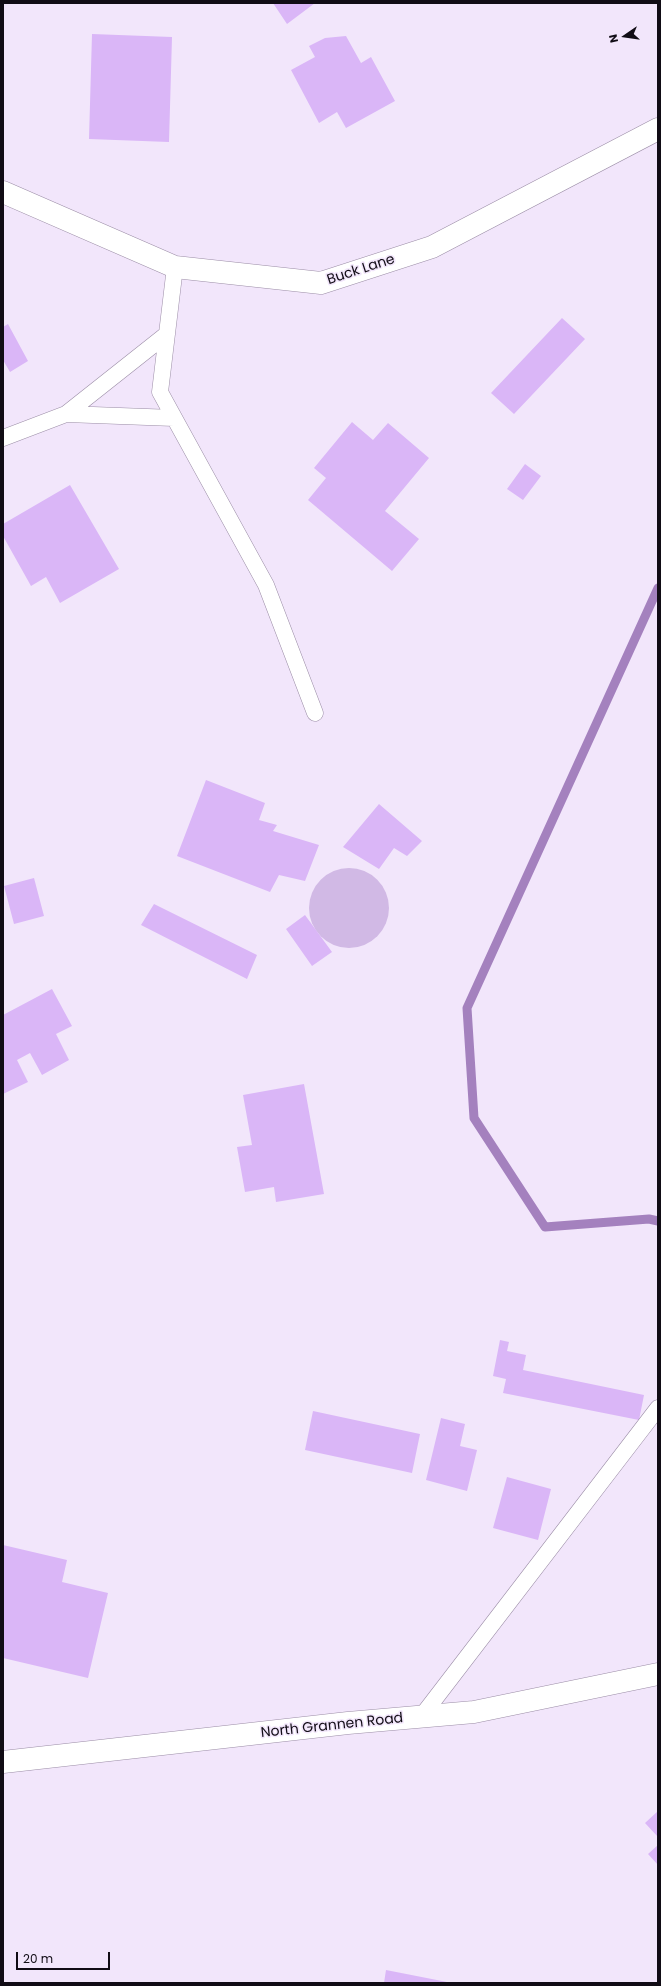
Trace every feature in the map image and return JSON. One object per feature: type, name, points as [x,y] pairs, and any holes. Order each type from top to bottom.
[{"type":"street","name":"Buck Lane","points":[[3,192],[175,267],[321,283],[432,247],[658,129]]},
{"type":"street","name":"North Grannen Road","points":[[3,1762],[474,1712],[658,1674]]},
{"type":"lane","points":[[175,267],[160,392],[266,585],[315,713]]},
{"type":"lane","points":[[3,438],[66,414],[167,334]]},
{"type":"lane","points":[[66,414],[174,418]]},
{"type":"lane","points":[[421,1717],[658,1408]]},
{"type":"shaded area","points":[[349,868],[364,871],[377,880],[386,893],[389,908],[386,923],[377,936],[364,945],[349,948],[334,945],[321,936],[312,923],[309,908],[312,893],[321,880],[334,871]]},
{"type":"building","points":[[273,3],[315,3],[287,24]]},
{"type":"building","points":[[92,34],[172,37],[169,142],[89,139]]},
{"type":"building","points":[[346,36],[361,63],[371,57],[395,101],[346,128],[337,112],[319,123],[291,70],[315,57],[309,46],[325,38]]},
{"type":"building","points":[[562,318],[585,339],[514,414],[491,393]]},
{"type":"building","points":[[8,324],[28,361],[10,372],[3,360],[3,327]]},
{"type":"building","points":[[352,422],[373,440],[388,423],[429,458],[385,511],[419,539],[392,571],[308,500],[326,478],[314,468]]},
{"type":"building","points":[[525,464],[541,476],[523,500],[507,489]]},
{"type":"building","points":[[70,485],[119,569],[60,603],[46,577],[31,586],[3,536],[3,524]]},
{"type":"building","points":[[206,780],[265,803],[259,820],[277,825],[273,831],[319,845],[305,881],[279,875],[270,892],[177,856]]},
{"type":"building","points":[[379,804],[422,841],[407,856],[394,848],[379,869],[343,847]]},
{"type":"building","points":[[34,878],[44,916],[14,924],[4,886]]},
{"type":"building","points":[[154,904],[257,955],[247,979],[141,925]]},
{"type":"building","points":[[305,915],[332,952],[312,966],[286,929]]},
{"type":"building","points":[[52,989],[72,1026],[56,1034],[69,1060],[42,1075],[30,1053],[17,1060],[28,1082],[3,1094],[3,1015]]},
{"type":"building","points":[[304,1084],[324,1194],[276,1202],[274,1187],[245,1192],[237,1147],[252,1145],[243,1095]]},
{"type":"building","points":[[500,1340],[509,1342],[507,1351],[526,1355],[523,1370],[644,1395],[639,1420],[503,1393],[506,1379],[493,1376]]},
{"type":"building","points":[[313,1411],[420,1434],[412,1473],[305,1450]]},
{"type":"building","points":[[441,1418],[465,1424],[460,1446],[477,1450],[467,1491],[426,1480]]},
{"type":"building","points":[[507,1477],[551,1489],[538,1540],[493,1528]]},
{"type":"building","points":[[3,1545],[67,1560],[62,1582],[108,1593],[88,1678],[3,1658]]},
{"type":"building","points":[[658,1811],[658,1837],[645,1823]]},
{"type":"building","points":[[658,1845],[658,1865],[648,1854]]},
{"type":"building","points":[[386,1970],[447,1982],[447,1983],[384,1983]]},
{"type":"waterway","points":[[658,588],[467,1008],[474,1118],[545,1227],[649,1219],[658,1221]]}]
